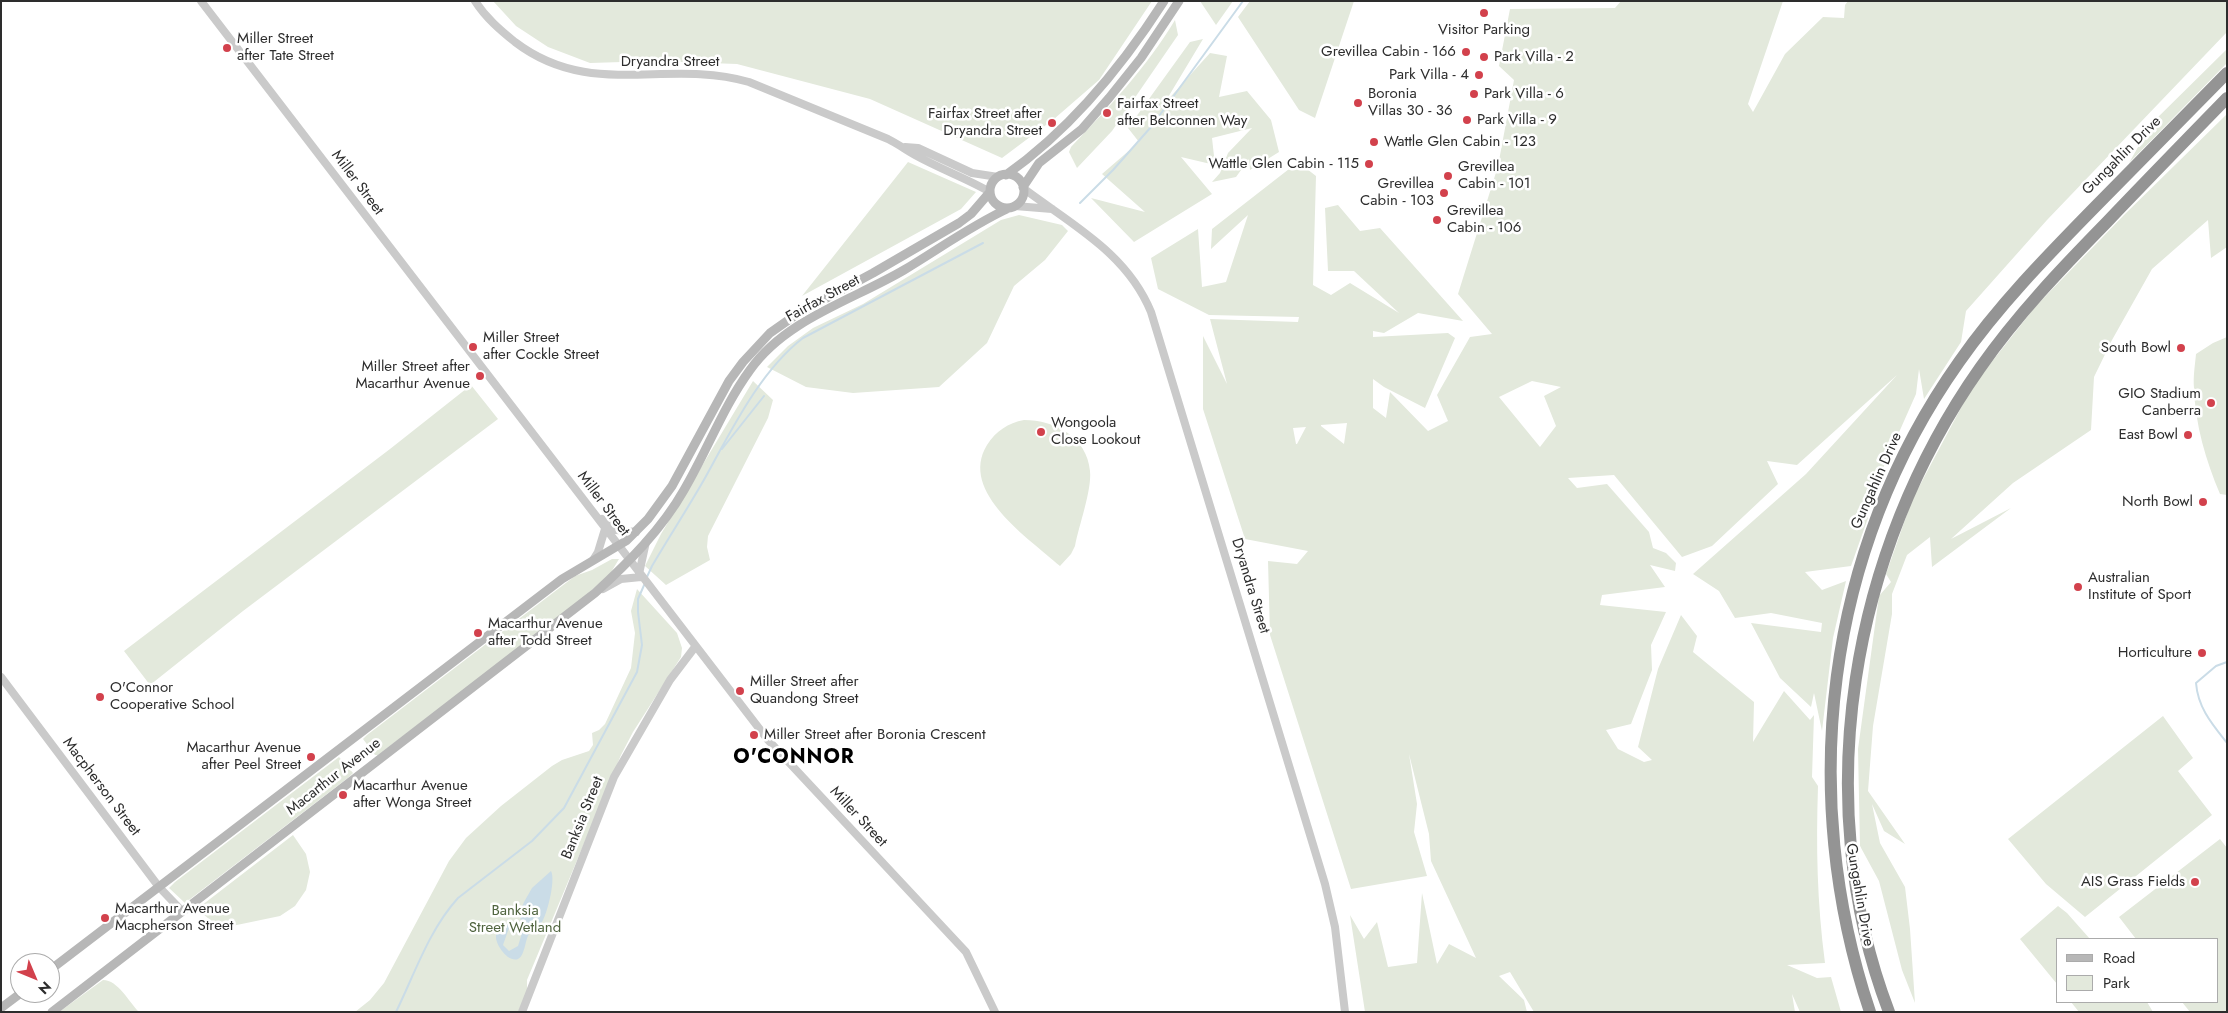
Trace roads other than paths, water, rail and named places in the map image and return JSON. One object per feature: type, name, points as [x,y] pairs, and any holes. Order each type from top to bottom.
[{"type":"highway","name":"Gungahlin Drive","points":[[1870,1012],[1854,958],[1839,890],[1831,820],[1830,751],[1841,648],[1856,579],[1876,518],[1906,451],[1936,397],[1959,361],[2002,304],[2227,73]]},
{"type":"highway","name":"Gungahlin Drive","points":[[1889,1012],[1875,969],[1859,902],[1850,832],[1848,763],[1859,655],[1874,588],[1896,523],[1910,490],[1942,428],[1980,368],[2000,341],[2070,260],[2227,98]]},
{"type":"main road","points":[[1164,1],[1125,59],[1106,83],[1060,130],[1023,162],[992,184],[990,192],[996,204],[1012,207],[1023,197],[1023,187],[1039,163],[1082,129],[1109,98],[1141,58],[1179,1]]},
{"type":"main road","points":[[1002,176],[1015,176],[1023,187]]},
{"type":"main road","name":"Fairfax Street","points":[[618,546],[636,532],[672,486],[729,381],[743,362],[770,333],[797,314],[960,223],[971,214],[990,192]]},
{"type":"main road","name":"Fairfax Street","points":[[628,560],[647,540],[684,492],[747,374],[776,342],[804,321],[877,286],[987,218],[1012,207]]},
{"type":"main road","name":"Macarthur Avenue","points":[[60,962],[562,579],[618,546]]},
{"type":"main road","name":"Macarthur Avenue","points":[[52,1012],[595,593],[628,560]]},
{"type":"street","name":"Miller Street","points":[[201,1],[628,560],[768,740],[966,952],[995,1012]]},
{"type":"street","name":"Dryandra Street","points":[[476,1],[494,26],[529,52],[574,71],[602,75],[691,73],[729,76],[749,82],[906,147],[918,148],[972,174],[1002,176]]},
{"type":"street","name":"Dryandra Street","points":[[906,147],[914,155],[972,181],[990,192]]},
{"type":"street","name":"Dryandra Street","points":[[1023,187],[1099,242],[1123,265],[1146,299],[1325,884],[1336,927],[1345,1012]]},
{"type":"street","points":[[1012,207],[1052,209]]},
{"type":"street","points":[[584,502],[612,528],[636,532]]},
{"type":"street","points":[[591,561],[598,552],[605,529]]},
{"type":"street","points":[[595,593],[621,580],[640,575],[647,540]]},
{"type":"street","name":"Banksia Street","points":[[522,1012],[614,777],[627,751],[670,680],[695,647]]},
{"type":"street","name":"Macpherson Street","points":[[1,677],[159,887],[182,911]]},
{"type":"water","points":[[551,871],[552,889],[543,920],[529,934],[524,951],[518,959],[506,956],[496,939],[497,930],[504,923],[508,924],[509,928],[503,945],[509,951],[518,946],[522,933],[520,912],[524,902],[532,888]]},
{"type":"waterway","points":[[1080,203],[1113,170],[1151,127],[1243,1]]},
{"type":"waterway","points":[[646,579],[736,422],[760,384],[788,352],[803,338],[983,243]]},
{"type":"waterway","points":[[722,449],[764,396]]},
{"type":"waterway","points":[[396,1012],[423,952],[448,910],[458,898],[532,841],[564,808],[637,672],[642,645],[638,599],[645,583]]},
{"type":"waterway","points":[[2227,662],[2216,666],[2196,683],[2203,708],[2227,743]]},
{"type":"place","name":"Visitor Parking","points":[[1484,13]]},
{"type":"place","name":"Miller Street after Tate Street","points":[[227,48]]},
{"type":"place","name":"Grevillea Cabin - 166","points":[[1466,52]]},
{"type":"place","name":"Park Villa - 2","points":[[1484,57]]},
{"type":"place","name":"Park Villa - 4","points":[[1479,75]]},
{"type":"place","name":"Park Villa - 6","points":[[1474,94]]},
{"type":"place","name":"Boronia Villas 30 - 36","points":[[1358,103]]},
{"type":"place","name":"Fairfax Street after Belconnen Way","points":[[1107,113]]},
{"type":"place","name":"Park Villa - 9","points":[[1467,120]]},
{"type":"place","name":"Fairfax Street after Dryandra Street","points":[[1052,123]]},
{"type":"place","name":"Wattle Glen Cabin - 123","points":[[1374,142]]},
{"type":"place","name":"Wattle Glen Cabin - 115","points":[[1369,164]]},
{"type":"place","name":"Grevillea Cabin - 101","points":[[1448,176]]},
{"type":"place","name":"Grevillea Cabin - 103","points":[[1444,193]]},
{"type":"place","name":"Grevillea Cabin - 106","points":[[1437,220]]},
{"type":"place","name":"Miller Street after Cockle Street","points":[[473,347]]},
{"type":"place","name":"South Bowl","points":[[2181,348]]},
{"type":"place","name":"Miller Street after Macarthur Avenue","points":[[480,376]]},
{"type":"place","name":"GIO Stadium Canberra","points":[[2211,403]]},
{"type":"place","name":"Wongoola Close Lookout","points":[[1041,432]]},
{"type":"place","name":"East Bowl","points":[[2188,435]]},
{"type":"place","name":"North Bowl","points":[[2203,502]]},
{"type":"place","name":"Australian Institute of Sport","points":[[2078,587]]},
{"type":"place","name":"Macarthur Avenue after Todd Street","points":[[478,633]]},
{"type":"place","name":"Horticulture","points":[[2202,653]]},
{"type":"place","name":"Miller Street after Quandong Street","points":[[740,691]]},
{"type":"place","name":"O'Connor Cooperative School","points":[[100,697]]},
{"type":"place","name":"Miller Street after Boronia Crescent","points":[[754,735]]},
{"type":"place","name":"Macarthur Avenue after Peel Street","points":[[311,757]]},
{"type":"place","name":"Macarthur Avenue after Wonga Street","points":[[343,795]]},
{"type":"place","name":"AIS Grass Fields","points":[[2195,882]]},
{"type":"place","name":"Macarthur Avenue Macpherson Street","points":[[105,918]]},
{"type":"district","name":"O'CONNOR","points":[[794,758]]},
{"type":"park label","name":"Banksia Street Wetland","points":[[515,920]]}]
